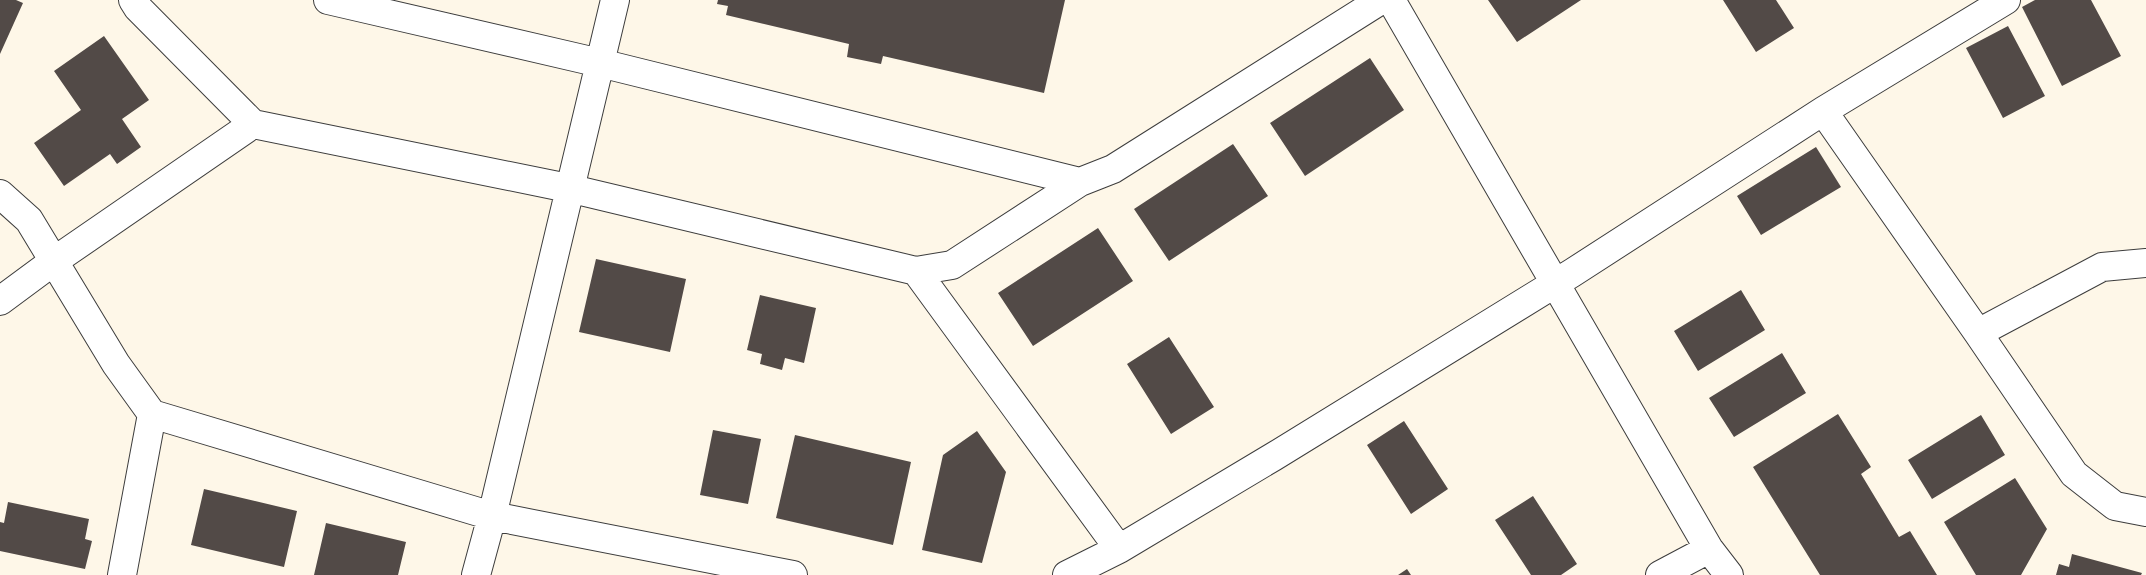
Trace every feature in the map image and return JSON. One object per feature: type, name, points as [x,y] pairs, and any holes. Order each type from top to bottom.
[{"type":"street","points":[[134,0],[138,8],[253,124],[568,188],[916,271],[952,265],[1080,182],[1113,169],[1381,0]]},
{"type":"street","points":[[328,0],[600,63],[1080,182]]},
{"type":"street","points":[[476,575],[492,516],[568,188],[615,0]]},
{"type":"street","points":[[1391,0],[1709,549],[1729,575]]},
{"type":"street","points":[[1067,575],[1119,549],[1555,283],[1823,111],[2006,0]]},
{"type":"street","points":[[1823,111],[2074,474],[2115,506],[2146,512]]},
{"type":"street","points":[[0,301],[54,261],[253,124]]},
{"type":"street","points":[[0,194],[29,220],[116,364],[152,414],[492,516],[793,575]]},
{"type":"street","points":[[1978,333],[2102,267],[2146,263]]},
{"type":"street","points":[[916,271],[1119,549]]},
{"type":"street","points":[[122,575],[152,414]]},
{"type":"street","points":[[1660,575],[1709,549]]},
{"type":"building","points":[[0,0],[16,0],[23,3],[0,54]]},
{"type":"building","points":[[718,0],[1065,0],[1044,93],[883,56],[881,64],[847,57],[849,44],[726,15],[728,6],[717,4]]},
{"type":"building","points":[[1488,0],[1581,0],[1517,42]]},
{"type":"building","points":[[1723,0],[1776,0],[1794,28],[1756,52]]},
{"type":"building","points":[[2035,0],[2091,0],[2121,56],[2062,86],[2022,7]]},
{"type":"building","points":[[2008,26],[2045,96],[2003,118],[1966,48]]},
{"type":"building","points":[[104,36],[149,100],[122,119],[141,147],[117,164],[110,154],[64,186],[34,143],[81,110],[54,71]]},
{"type":"building","points":[[1370,58],[1404,110],[1305,176],[1270,123]]},
{"type":"building","points":[[1233,144],[1268,196],[1169,261],[1134,209]]},
{"type":"building","points":[[1816,147],[1841,187],[1761,235],[1737,196]]},
{"type":"building","points":[[1098,228],[1133,281],[1033,346],[998,293]]},
{"type":"building","points":[[596,259],[686,279],[670,352],[579,332]]},
{"type":"building","points":[[1741,290],[1765,330],[1698,371],[1674,331]]},
{"type":"building","points":[[760,295],[816,308],[804,363],[785,358],[782,370],[760,364],[762,354],[747,350]]},
{"type":"building","points":[[1169,337],[1214,407],[1171,434],[1127,364]]},
{"type":"building","points":[[1782,353],[1806,393],[1734,437],[1709,398]]},
{"type":"building","points":[[1838,414],[1871,467],[1861,474],[1899,537],[1910,531],[1937,575],[1820,575],[1753,467]]},
{"type":"building","points":[[1981,415],[2005,455],[1932,499],[1908,460]]},
{"type":"building","points":[[1404,421],[1448,489],[1411,514],[1367,445]]},
{"type":"building","points":[[713,430],[761,439],[748,504],[700,495]]},
{"type":"building","points":[[977,431],[1006,472],[982,563],[922,550],[943,455]]},
{"type":"building","points":[[795,435],[911,462],[893,545],[776,518]]},
{"type":"building","points":[[2015,478],[2047,529],[2021,575],[1976,575],[1944,522]]},
{"type":"building","points":[[204,489],[297,511],[284,567],[191,545]]},
{"type":"building","points":[[1533,496],[1577,564],[1561,575],[1531,575],[1495,520]]},
{"type":"building","points":[[8,502],[89,519],[85,539],[92,541],[85,569],[0,551],[0,522],[4,523]]},
{"type":"building","points":[[326,523],[406,542],[398,575],[314,575]]},
{"type":"building","points":[[2072,554],[2142,573],[2141,575],[2056,575],[2059,564],[2069,567]]},
{"type":"building","points":[[1407,569],[1411,575],[1398,575]]}]
